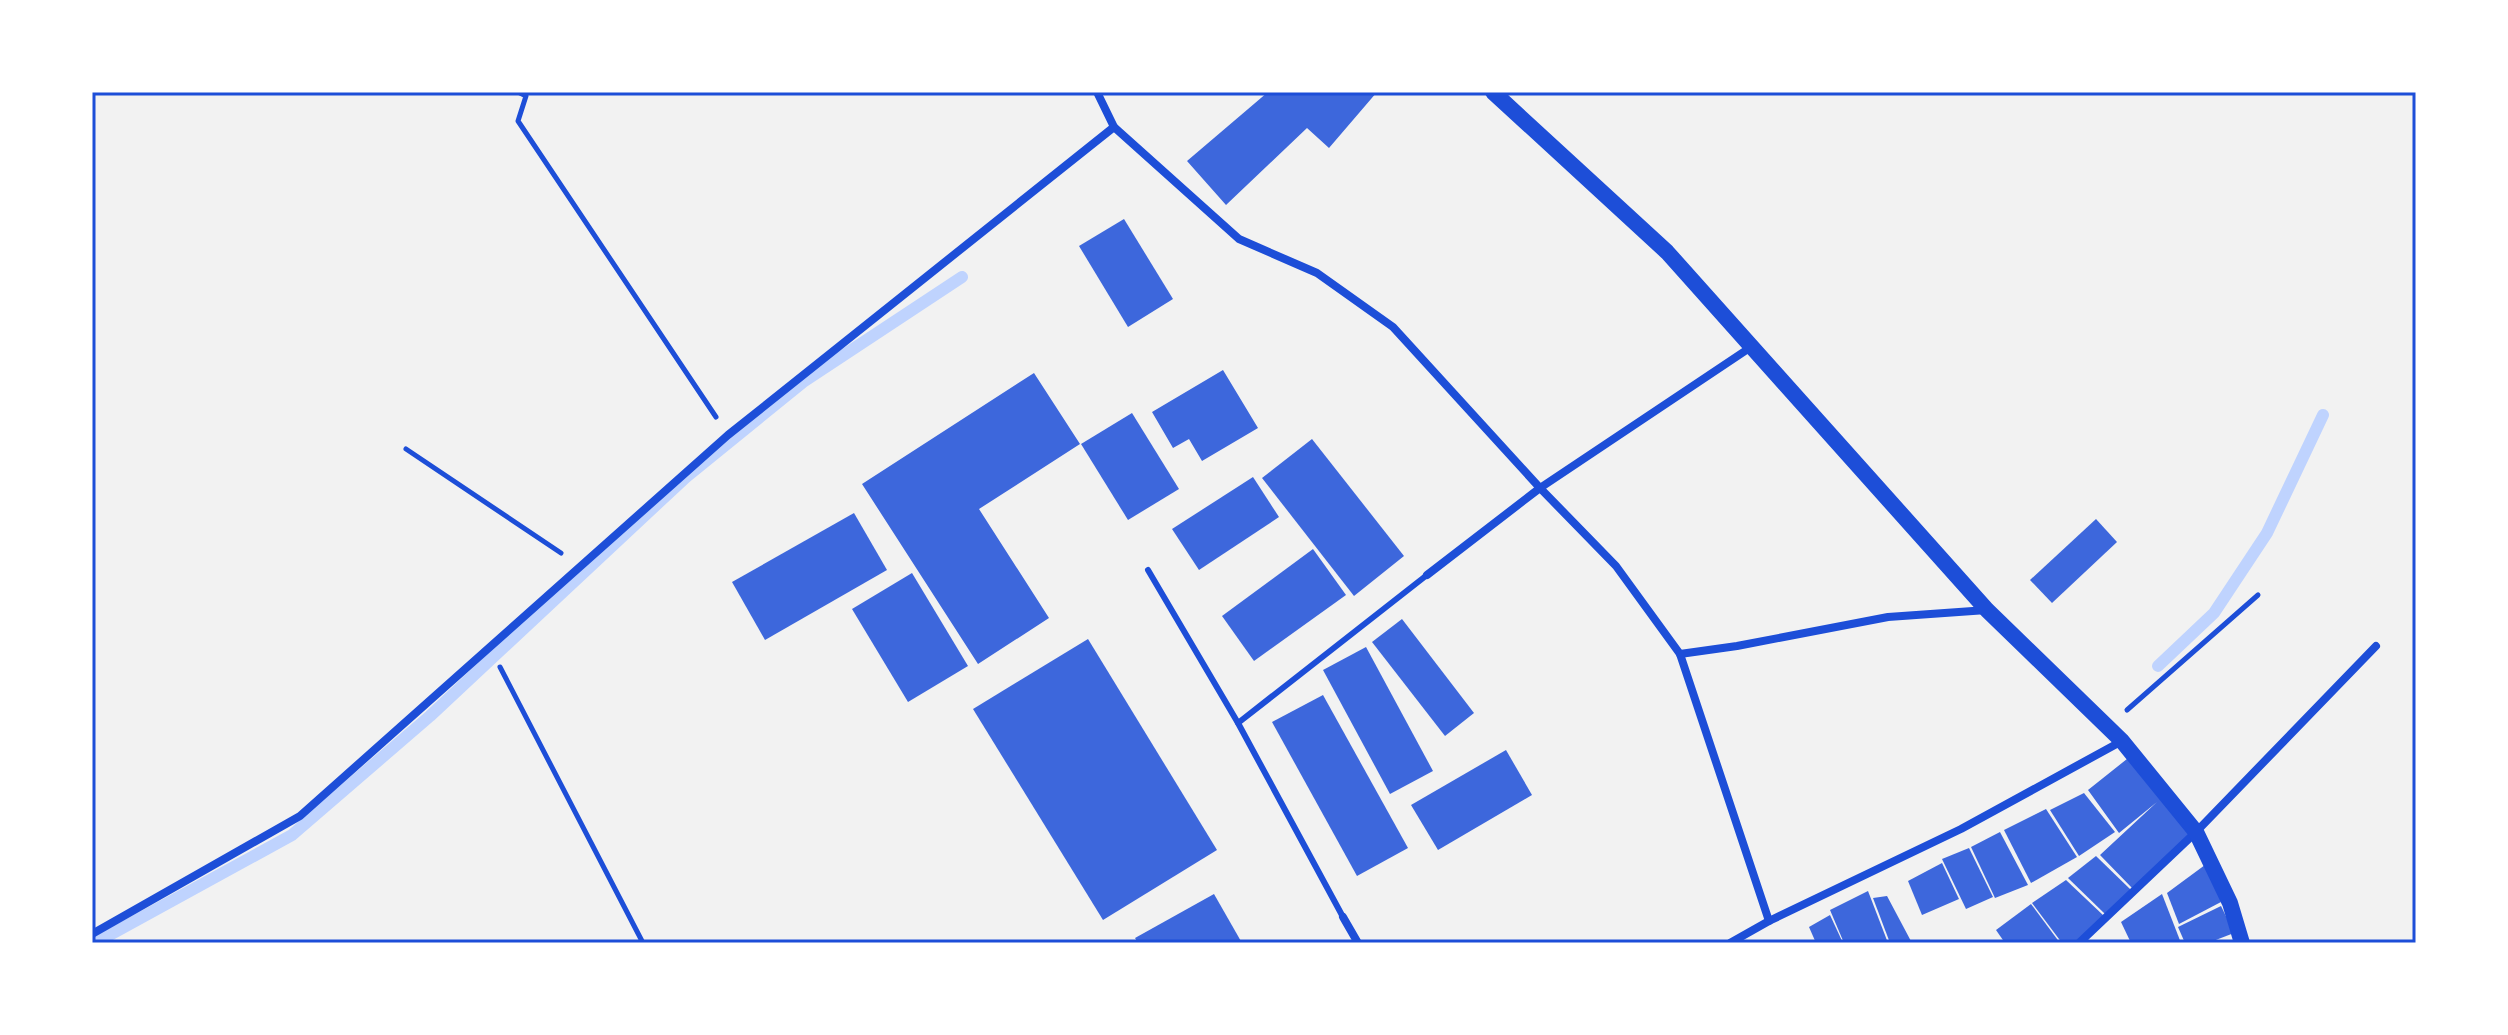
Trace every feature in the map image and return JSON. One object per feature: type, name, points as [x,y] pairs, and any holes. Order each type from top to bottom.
[{"type":"main road","points":[[1493,92],[1667,252],[1987,610],[2122,741],[2196,832],[2230,903],[2242,943]]},
{"type":"street","points":[[1097,92],[1114,127],[1239,239],[1317,273],[1393,327],[1616,566],[1680,654],[1769,921]]},
{"type":"street","points":[[92,934],[300,816],[728,435],[1114,127]]},
{"type":"street","points":[[1427,575],[1540,488],[1751,347]]},
{"type":"street","points":[[1680,654],[1888,617],[1987,610]]},
{"type":"street","points":[[2079,943],[2196,832],[2376,646]]},
{"type":"street","points":[[1730,943],[1769,921],[1961,829],[2122,741]]},
{"type":"street","points":[[1343,917],[1358,943]]},
{"type":"lane","points":[[1148,570],[1238,723],[1343,917]]},
{"type":"lane","points":[[1238,723],[1427,575]]},
{"type":"path","points":[[518,92],[526,96],[518,121],[728,435]]},
{"type":"path","points":[[406,449],[582,566]]},
{"type":"path","points":[[2108,727],[2258,595]]},
{"type":"path","points":[[511,686],[643,943]]},
{"type":"building","points":[[1268,92],[1377,92],[1329,148],[1307,128],[1226,205],[1187,161]]},
{"type":"building","points":[[1124,219],[1173,299],[1128,327],[1079,246]]},
{"type":"building","points":[[1223,370],[1258,428],[1202,461],[1189,439],[1173,448],[1152,412]]},
{"type":"building","points":[[1034,373],[1080,444],[979,509],[1049,618],[978,664],[862,484]]},
{"type":"building","points":[[1132,413],[1179,489],[1128,520],[1081,444]]},
{"type":"building","points":[[1312,439],[1404,556],[1354,596],[1262,478]]},
{"type":"building","points":[[1253,477],[1279,517],[1199,570],[1172,529]]},
{"type":"building","points":[[854,513],[887,570],[765,640],[732,582]]},
{"type":"building","points":[[2096,519],[2117,542],[2052,603],[2030,580]]},
{"type":"building","points":[[1313,549],[1346,595],[1254,661],[1222,616]]},
{"type":"building","points":[[912,573],[968,666],[908,702],[852,609]]},
{"type":"building","points":[[1402,619],[1474,713],[1445,736],[1372,642]]},
{"type":"building","points":[[1088,639],[1217,850],[1103,920],[973,709]]},
{"type":"building","points":[[1366,647],[1433,771],[1390,794],[1323,670]]},
{"type":"building","points":[[1323,695],[1408,848],[1357,876],[1272,722]]},
{"type":"building","points":[[1506,750],[1532,795],[1438,850],[1411,805]]},
{"type":"building","points":[[2132,755],[2193,832],[2133,889],[2100,855],[2157,802],[2119,833],[2088,790]]},
{"type":"building","points":[[2084,793],[2115,832],[2079,856],[2050,810]]},
{"type":"building","points":[[2046,809],[2077,857],[2031,883],[2004,830]]},
{"type":"building","points":[[2000,832],[2028,885],[1995,898],[1971,847]]},
{"type":"building","points":[[1969,848],[1993,897],[1966,909],[1942,859]]},
{"type":"building","points":[[2096,856],[2131,890],[2105,914],[2068,878]]},
{"type":"building","points":[[2209,862],[2221,902],[2179,924],[2167,893]]},
{"type":"building","points":[[1942,863],[1959,899],[1922,915],[1908,881]]},
{"type":"building","points":[[2066,880],[2104,916],[2074,943],[2062,943],[2032,903]]},
{"type":"building","points":[[1868,891],[1888,943],[1844,943],[1830,910]]},
{"type":"building","points":[[1214,894],[1242,943],[1138,943],[1135,938]]},
{"type":"building","points":[[2162,894],[2181,943],[2131,943],[2121,922]]},
{"type":"building","points":[[1887,896],[1912,943],[1890,943],[1873,898]]},
{"type":"building","points":[[2031,904],[2060,943],[2005,943],[1996,930]]},
{"type":"building","points":[[2221,906],[2234,933],[2208,943],[2185,943],[2178,927]]},
{"type":"building","points":[[1830,915],[1843,943],[1816,943],[1809,927]]},
{"type":"waterway","points":[[95,943],[292,835],[430,716],[686,477],[803,382],[962,277]]},
{"type":"waterway","points":[[2158,666],[2214,613],[2267,533],[2323,415]]}]
